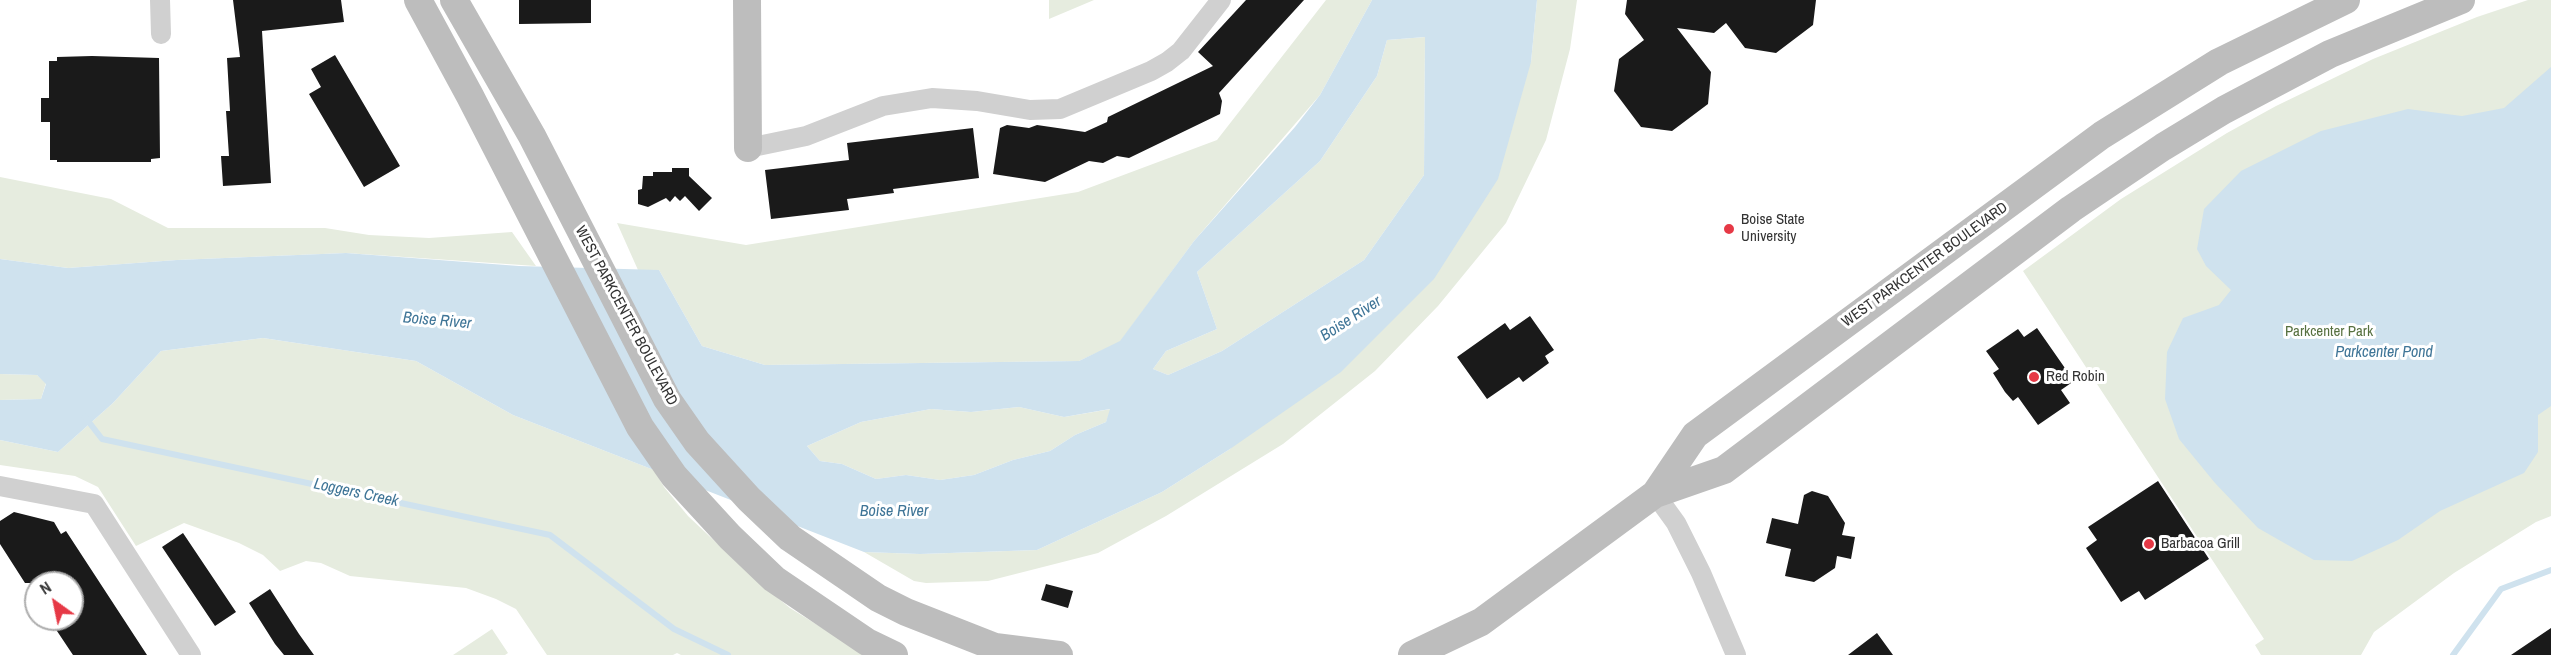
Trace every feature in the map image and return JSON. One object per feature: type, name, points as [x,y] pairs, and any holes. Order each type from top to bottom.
[{"type":"main road","points":[[418,0],[640,427],[674,476],[730,537],[774,579],[867,642],[894,655]]},
{"type":"main road","name":"WEST PARKCENTER BOULEVARD","points":[[454,0],[517,108],[667,399],[697,442],[749,499],[790,538],[878,598],[906,612],[995,647],[1059,655]]},
{"type":"main road","points":[[747,0],[748,148]]},
{"type":"main road","name":"WEST PARKCENTER BOULEVARD","points":[[1655,494],[1695,435],[2102,135],[2219,62],[2346,0]]},
{"type":"main road","name":"WEST PARKCENTER BOULEVARD","points":[[1412,655],[1481,622],[1655,494],[1724,470],[2071,209],[2163,147],[2224,110],[2330,54],[2461,0]]},
{"type":"street","points":[[160,0],[162,34]]},
{"type":"street","points":[[748,148],[806,136],[882,106],[932,98],[977,101],[1030,110],[1060,109],[1151,71],[1167,62],[1181,51],[1221,0]]},
{"type":"street","points":[[0,486],[94,504],[191,655]]},
{"type":"street","points":[[1655,494],[1676,523],[1701,573],[1736,655]]},
{"type":"green space","points":[[1049,0],[1094,0],[1049,19]]},
{"type":"green space","points":[[1326,0],[1372,0],[1320,95],[1194,241],[1120,342],[1079,361],[765,365],[702,346],[659,270],[638,270],[617,223],[746,245],[1078,192],[1217,140]]},
{"type":"green space","points":[[1537,0],[1577,0],[1570,49],[1546,140],[1506,223],[1438,306],[1375,371],[1283,444],[1166,516],[1098,553],[988,581],[926,583],[914,581],[864,552],[920,554],[1037,550],[1162,492],[1230,449],[1531,62]]},
{"type":"green space","name":"Parkcenter Pond","points":[[2528,0],[2551,0],[2551,516],[2536,522],[2454,573],[2374,632],[2361,655],[2261,655],[2255,645],[2264,639],[2023,271],[2121,199],[2227,133],[2276,106],[2373,59],[2477,17]]},
{"type":"green space","points":[[1425,37],[1424,175],[1364,260],[1222,351],[1168,375],[1153,369],[1166,351],[1217,329],[1197,272],[1320,161],[1377,76],[1387,40]]},
{"type":"green space","points":[[0,177],[111,199],[168,228],[325,228],[369,235],[429,238],[512,232],[536,266],[346,253],[177,260],[68,268],[0,259]]},
{"type":"green space","points":[[263,338],[416,361],[513,415],[654,470],[664,487],[688,516],[756,580],[790,608],[866,655],[681,655],[677,653],[673,655],[547,655],[516,609],[466,588],[350,576],[321,563],[306,561],[280,571],[263,555],[239,543],[184,523],[136,546],[98,487],[75,476],[0,465],[0,440],[58,452],[113,403],[161,351]]},
{"type":"green space","points":[[0,374],[37,375],[46,383],[41,399],[0,400]]},
{"type":"green space","points":[[1019,407],[1064,417],[1111,409],[1106,422],[1075,435],[1050,451],[1013,460],[974,475],[940,480],[906,475],[876,479],[842,464],[820,461],[807,446],[861,422],[931,409],[971,412]]},
{"type":"green space","points":[[492,629],[508,653],[505,655],[453,655]]},
{"type":"water","name":"Boise River","points":[[1372,0],[1537,0],[1531,62],[1498,179],[1434,279],[1341,372],[1230,449],[1162,492],[1037,550],[920,554],[864,552],[513,415],[416,361],[263,338],[161,351],[113,403],[58,452],[0,440],[0,400],[41,399],[46,384],[37,375],[0,374],[0,259],[68,268],[177,260],[346,253],[519,266],[659,270],[702,346],[765,365],[1079,361],[1120,341],[1194,241],[1295,127],[1320,95]],"holes":[[[1425,37],[1424,175],[1364,260],[1222,351],[1168,375],[1153,369],[1166,351],[1217,329],[1197,272],[1320,161],[1377,76],[1387,40]],[[1019,407],[1064,417],[1110,409],[1106,422],[1075,435],[1050,451],[1013,460],[974,475],[940,480],[906,475],[876,479],[842,464],[820,461],[807,446],[861,422],[931,409],[971,412]]]},
{"type":"water","name":"Parkcenter Pond","points":[[2551,67],[2551,406],[2538,415],[2538,452],[2524,473],[2440,511],[2398,540],[2352,561],[2314,560],[2258,528],[2215,483],[2179,439],[2165,399],[2167,352],[2183,318],[2219,305],[2231,290],[2206,266],[2197,249],[2204,209],[2241,171],[2321,131],[2408,109],[2462,116],[2504,108]]},
{"type":"building","points":[[233,0],[341,0],[344,22],[262,31],[271,183],[223,186],[221,156],[229,156],[226,111],[230,111],[227,58],[240,57]]},
{"type":"building","points":[[519,0],[591,0],[591,23],[519,24]]},
{"type":"building","points":[[1246,0],[1304,0],[1219,93],[1222,101],[1220,114],[1129,158],[1117,156],[1103,163],[1089,161],[1045,182],[993,174],[1000,128],[1007,125],[1029,128],[1037,125],[1085,132],[1107,122],[1108,117],[1213,66],[1198,52]]},
{"type":"building","points":[[1627,0],[1816,0],[1813,25],[1776,53],[1745,48],[1726,23],[1714,33],[1677,28],[1711,72],[1708,104],[1672,131],[1641,127],[1614,91],[1619,59],[1644,40],[1625,14]]},
{"type":"building","points":[[335,55],[400,166],[364,187],[309,94],[321,87],[311,69]]},
{"type":"building","points":[[57,57],[159,58],[160,158],[151,159],[151,162],[57,162],[57,160],[50,160],[50,122],[41,122],[41,98],[49,98],[49,61],[57,61]]},
{"type":"building","points":[[973,128],[979,178],[893,189],[894,193],[847,199],[849,210],[771,219],[765,170],[849,160],[847,143]]},
{"type":"building","points":[[672,168],[689,168],[689,176],[712,198],[699,211],[685,196],[680,201],[675,196],[670,202],[666,198],[648,207],[638,204],[638,190],[642,189],[643,176],[653,176],[653,172],[672,172]]},
{"type":"building","points":[[1530,316],[1554,350],[1545,356],[1549,363],[1523,382],[1519,377],[1487,399],[1457,357],[1505,323],[1510,330]]},
{"type":"building","name":"Red Robin","points":[[2037,328],[2074,381],[2061,390],[2070,403],[2038,425],[2018,397],[2013,401],[2005,392],[1993,373],[1999,369],[1986,351],[2018,329],[2024,337]]},
{"type":"building","points":[[2158,481],[2209,559],[2145,600],[2139,591],[2121,602],[2086,548],[2097,540],[2088,527]]},
{"type":"building","points":[[1812,491],[1828,496],[1845,523],[1842,535],[1855,537],[1851,559],[1837,556],[1835,568],[1814,582],[1785,576],[1791,549],[1766,543],[1772,518],[1798,524],[1804,495]]},
{"type":"building","points":[[14,512],[54,522],[61,534],[66,531],[147,655],[73,655],[57,631],[84,631],[84,571],[24,571],[24,581],[0,544],[0,521]]},
{"type":"building","points":[[183,533],[236,612],[215,626],[162,547]]},
{"type":"building","points":[[1046,584],[1073,591],[1068,608],[1041,600]]},
{"type":"building","points":[[270,589],[314,655],[284,655],[275,644],[249,603]]},
{"type":"building","points":[[2551,628],[2551,655],[2511,655]]},
{"type":"building","points":[[1877,633],[1893,655],[1848,655]]},
{"type":"waterway","name":"Loggers Creek","points":[[85,417],[102,439],[550,535],[674,629],[728,655]]},
{"type":"waterway","name":"Loggers Creek","points":[[2453,655],[2501,589],[2551,570]]},
{"type":"place","name":"Boise State University","points":[[1729,229]]},
{"type":"place","name":"Red Robin","points":[[2034,377]]},
{"type":"place","name":"Barbacoa Grill","points":[[2149,544]]},
{"type":"park label","name":"Parkcenter Park","points":[[2329,332]]}]
